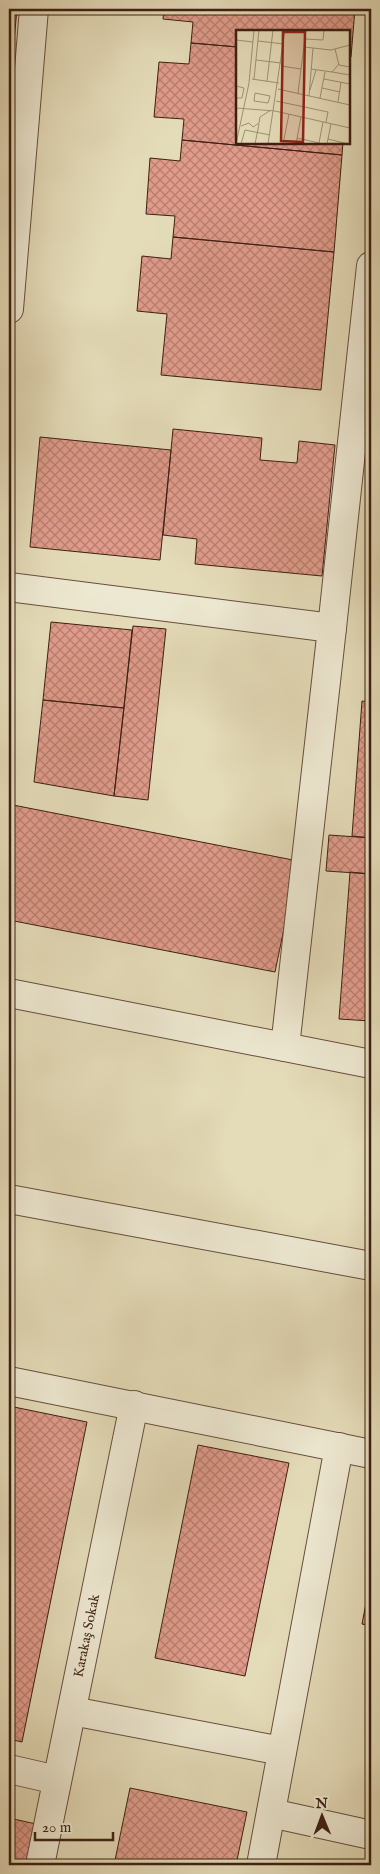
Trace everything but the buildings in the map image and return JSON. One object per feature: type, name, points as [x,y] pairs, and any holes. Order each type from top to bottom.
[{"type":"street","points":[[9,309],[13,207],[34,9]]},
{"type":"street","points":[[285,1047],[371,266]]},
{"type":"street","points":[[9,587],[332,628]]},
{"type":"street","points":[[9,993],[371,1064]]},
{"type":"street","points":[[9,1199],[371,1266]]},
{"type":"street","points":[[9,1382],[371,1454]]},
{"type":"street","name":"Karakaş Sokak","points":[[40,1865],[134,1406]]},
{"type":"street","points":[[261,1865],[339,1447]]},
{"type":"street","points":[[72,1711],[282,1751]]},
{"type":"street","points":[[9,1769],[57,1780]]},
{"type":"street","points":[[271,1813],[371,1835]]}]
